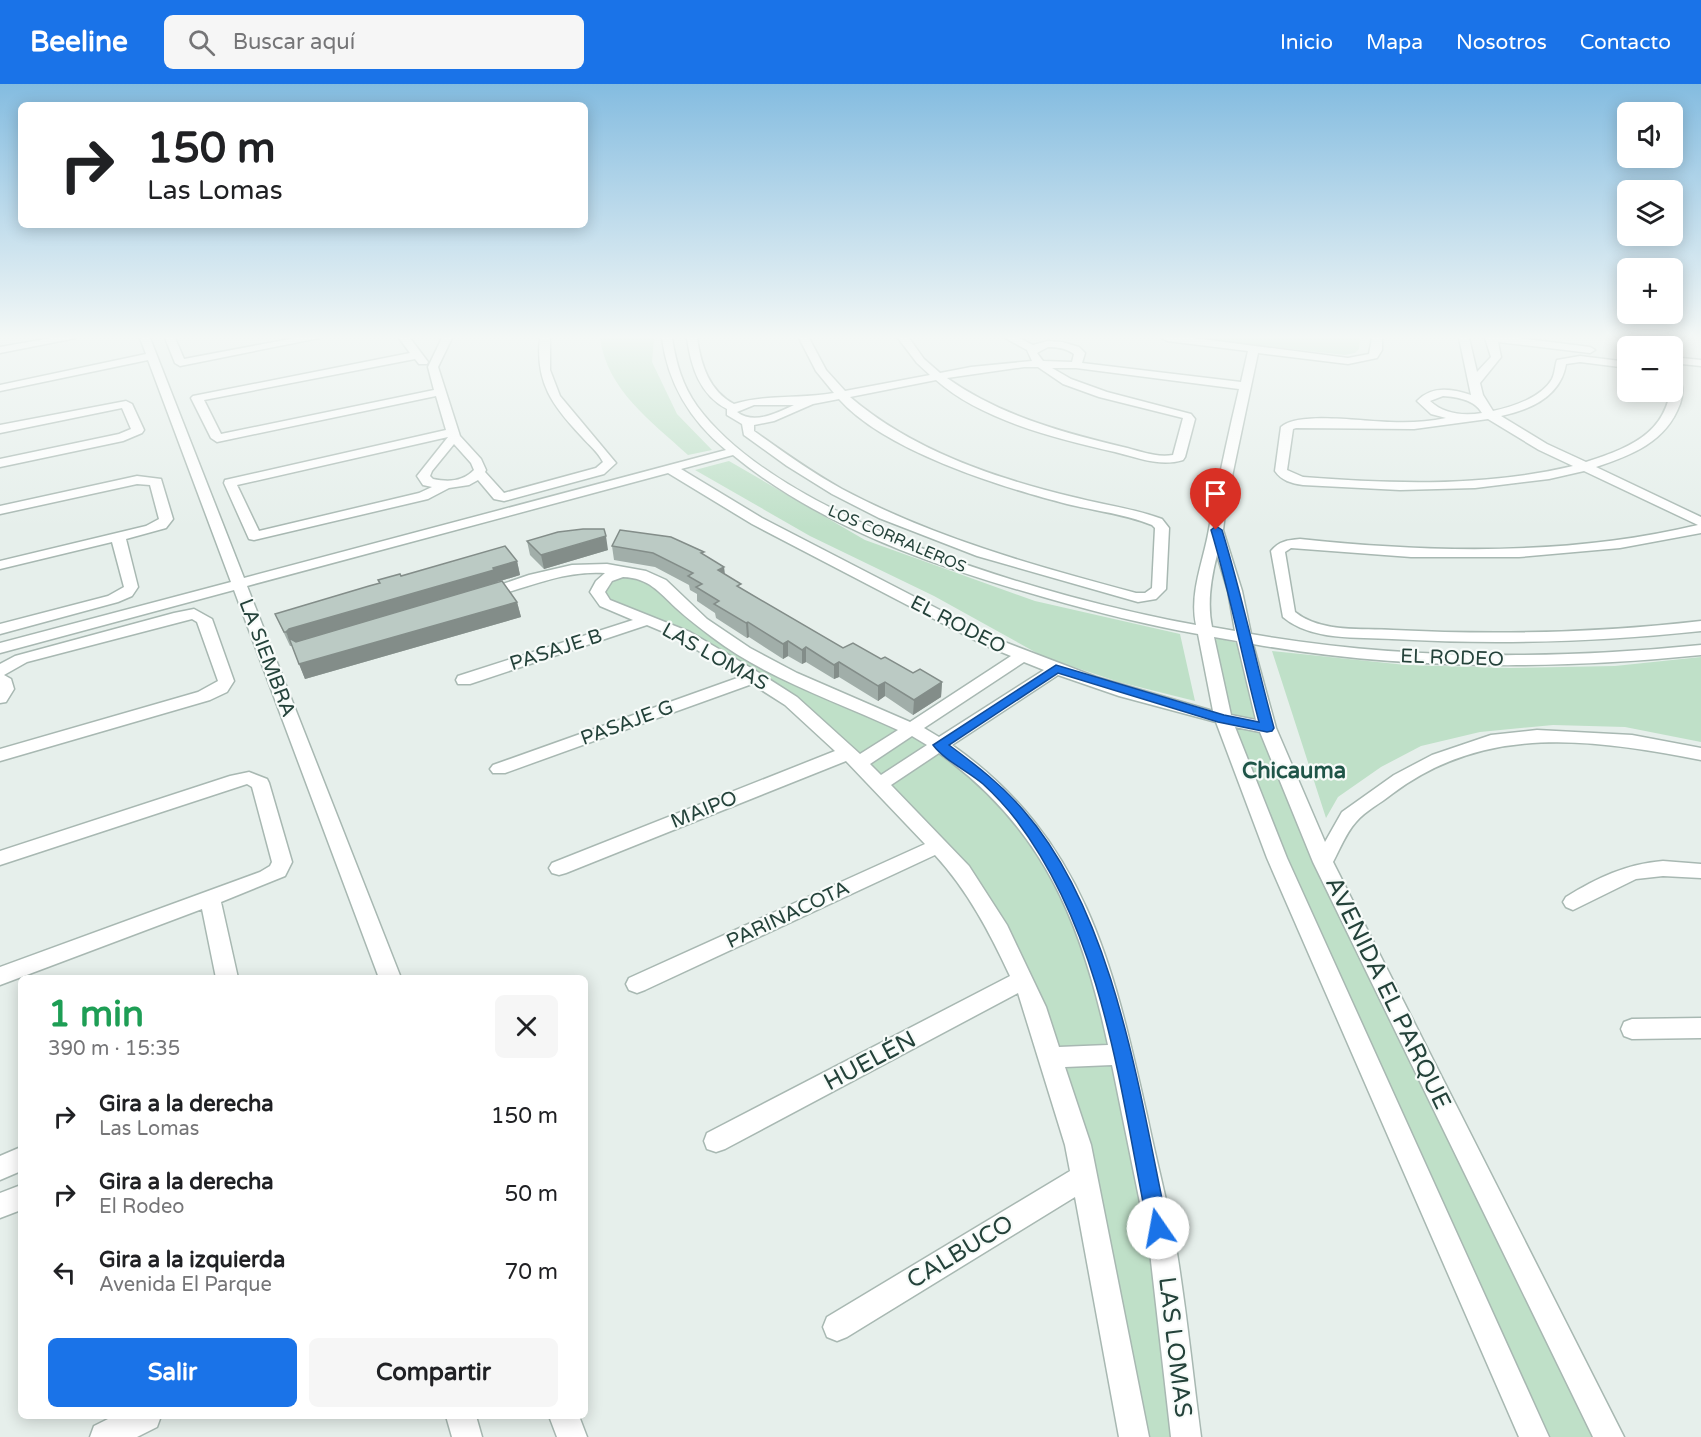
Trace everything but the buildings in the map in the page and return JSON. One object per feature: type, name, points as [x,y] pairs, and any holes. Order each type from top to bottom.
[{"type":"street","name":"LA SIEMBRA","points":[[169,401],[389,975]]},
{"type":"street","points":[[199,401],[217,438],[396,401]]},
{"type":"street","points":[[443,401],[453,434],[479,466],[479,474],[499,496],[504,497],[600,471],[610,463],[558,401]]},
{"type":"street","name":"LOS CORRALEROS","points":[[690,401],[705,422],[735,451],[778,482],[832,513],[943,561],[1097,610],[1204,631]]},
{"type":"street","points":[[721,401],[733,408],[753,402],[802,401]]},
{"type":"street","points":[[733,408],[732,416],[747,421],[762,421],[810,401]]},
{"type":"street","points":[[747,421],[748,432],[799,471],[851,500],[913,528],[1014,564],[1135,597],[1152,595],[1159,589],[1162,528],[1157,522],[1056,497],[959,465],[888,429],[850,401]]},
{"type":"street","points":[[980,401],[1060,434],[1148,456],[1170,459],[1179,457],[1189,419],[1187,416],[1130,401]]},
{"type":"street","name":"AVENIDA EL PARQUE","points":[[1242,401],[1219,505],[1216,530],[1204,577],[1204,631],[1223,719],[1277,858],[1534,1437]]},
{"type":"street","points":[[1423,401],[1432,411],[1462,417],[1481,417],[1521,407],[1531,401]]},
{"type":"street","points":[[1476,401],[1481,403],[1489,414],[1518,434],[1701,522]]},
{"type":"street","points":[[1462,417],[1434,425],[1415,426],[1304,422],[1290,424],[1287,427],[1281,471],[1286,477],[1296,480],[1405,485],[1494,481],[1583,466],[1627,452],[1656,433],[1664,424],[1674,402]]},
{"type":"street","points":[[0,429],[126,404],[138,430],[133,434],[0,463]]},
{"type":"street","points":[[453,434],[230,483],[254,536],[423,496],[446,485],[466,481],[479,474]]},
{"type":"street","points":[[446,485],[428,482],[423,476],[453,434]]},
{"type":"street","points":[[0,648],[735,451]]},
{"type":"street","name":"EL RODEO","points":[[671,469],[757,521],[1022,657],[1223,719],[1267,728]]},
{"type":"street","points":[[0,510],[137,480],[148,480],[156,482],[166,519],[161,525],[118,537],[0,565]]},
{"type":"street","points":[[1701,529],[1629,543],[1510,554],[1426,555],[1293,543],[1282,546],[1278,551],[1288,614],[1300,623],[1318,628],[1415,636],[1506,639],[1590,636],[1701,626]]},
{"type":"street","name":"AVENIDA EL PARQUE","points":[[1216,530],[1235,591],[1246,638],[1246,648],[1267,728],[1323,862],[1609,1437]]},
{"type":"street","points":[[0,628],[113,599],[127,592],[131,585],[118,537]]},
{"type":"street","points":[[469,599],[558,573],[604,567],[621,573]]},
{"type":"street","name":"LAS LOMAS","points":[[1134,1437],[1078,1145],[1048,1057],[1035,1007],[1000,931],[962,870],[880,784],[791,701],[755,677],[725,649],[658,582],[639,573],[621,573],[602,582],[597,592],[605,603],[725,649],[808,684],[911,729],[940,745],[988,781],[1020,815],[1048,855],[1072,899],[1093,947],[1122,1055],[1162,1250],[1186,1437]]},
{"type":"street","points":[[0,671],[21,659],[179,616],[194,615],[204,619],[226,681],[221,688],[204,696],[0,755]]},
{"type":"street","name":"PASAJE B","points":[[464,680],[648,620]]},
{"type":"street","name":"EL RODEO","points":[[1204,631],[1364,653],[1487,660],[1618,658],[1701,650]]},
{"type":"street","points":[[853,758],[911,729],[1022,657]]},
{"type":"street","points":[[880,784],[1056,669]]},
{"type":"street","name":"PASAJE G","points":[[499,769],[755,677]]},
{"type":"street","points":[[0,679],[5,683],[6,689],[0,698]]},
{"type":"street","points":[[1323,862],[1349,817],[1400,779],[1438,759],[1491,741],[1537,736],[1632,741],[1701,754]]},
{"type":"street","name":"MAIPO","points":[[559,868],[853,758]]},
{"type":"street","points":[[0,858],[236,780],[255,780],[260,783],[282,862],[282,866],[267,878],[0,976]]},
{"type":"street","name":"PARINACOTA","points":[[637,984],[938,846]]},
{"type":"street","points":[[1573,902],[1608,881],[1641,869],[1674,867],[1701,871]]},
{"type":"street","points":[[210,899],[226,975]]},
{"type":"street","name":"HUELÉN","points":[[717,1141],[1023,980]]},
{"type":"street","points":[[1632,1029],[1701,1028]]},
{"type":"street","points":[[1048,1057],[1122,1055]]},
{"type":"street","points":[[0,1168],[18,1160]]},
{"type":"street","name":"CALBUCO","points":[[837,1327],[1084,1177]]},
{"type":"street","points":[[0,1206],[18,1198]]},
{"type":"street","points":[[105,1437],[140,1419]]},
{"type":"street","points":[[462,1419],[467,1437]]},
{"type":"street","points":[[565,1419],[572,1437]]},
{"type":"green space","points":[[631,401],[671,401],[677,414],[712,450],[688,455]]},
{"type":"green space","points":[[729,461],[865,540],[1035,601],[1180,634],[1195,701],[1119,682],[1044,657],[934,596],[810,536],[695,470]]},
{"type":"green space","points":[[622,575],[654,583],[695,623],[908,731],[984,783],[1043,856],[1087,947],[1155,1249],[1178,1437],[1145,1437],[1007,929],[795,698],[615,604],[604,595],[603,586],[612,578]]},
{"type":"green space","points":[[1208,636],[1238,643],[1260,728],[1595,1437],[1546,1437],[1286,857],[1231,719]]},
{"type":"green space","points":[[1272,651],[1406,665],[1510,668],[1615,666],[1701,657],[1701,742],[1625,727],[1553,725],[1480,732],[1421,746],[1381,767],[1338,797],[1326,818]]},
{"type":"district","name":"Chicauma","points":[[1294,771]]},
{"type":"route","points":[[1158,1228],[1122,1055],[1093,947],[1072,899],[1048,855],[1020,815],[988,781],[940,745],[1056,669],[1223,719],[1267,728],[1246,648],[1246,638],[1235,591],[1216,530]]}]
